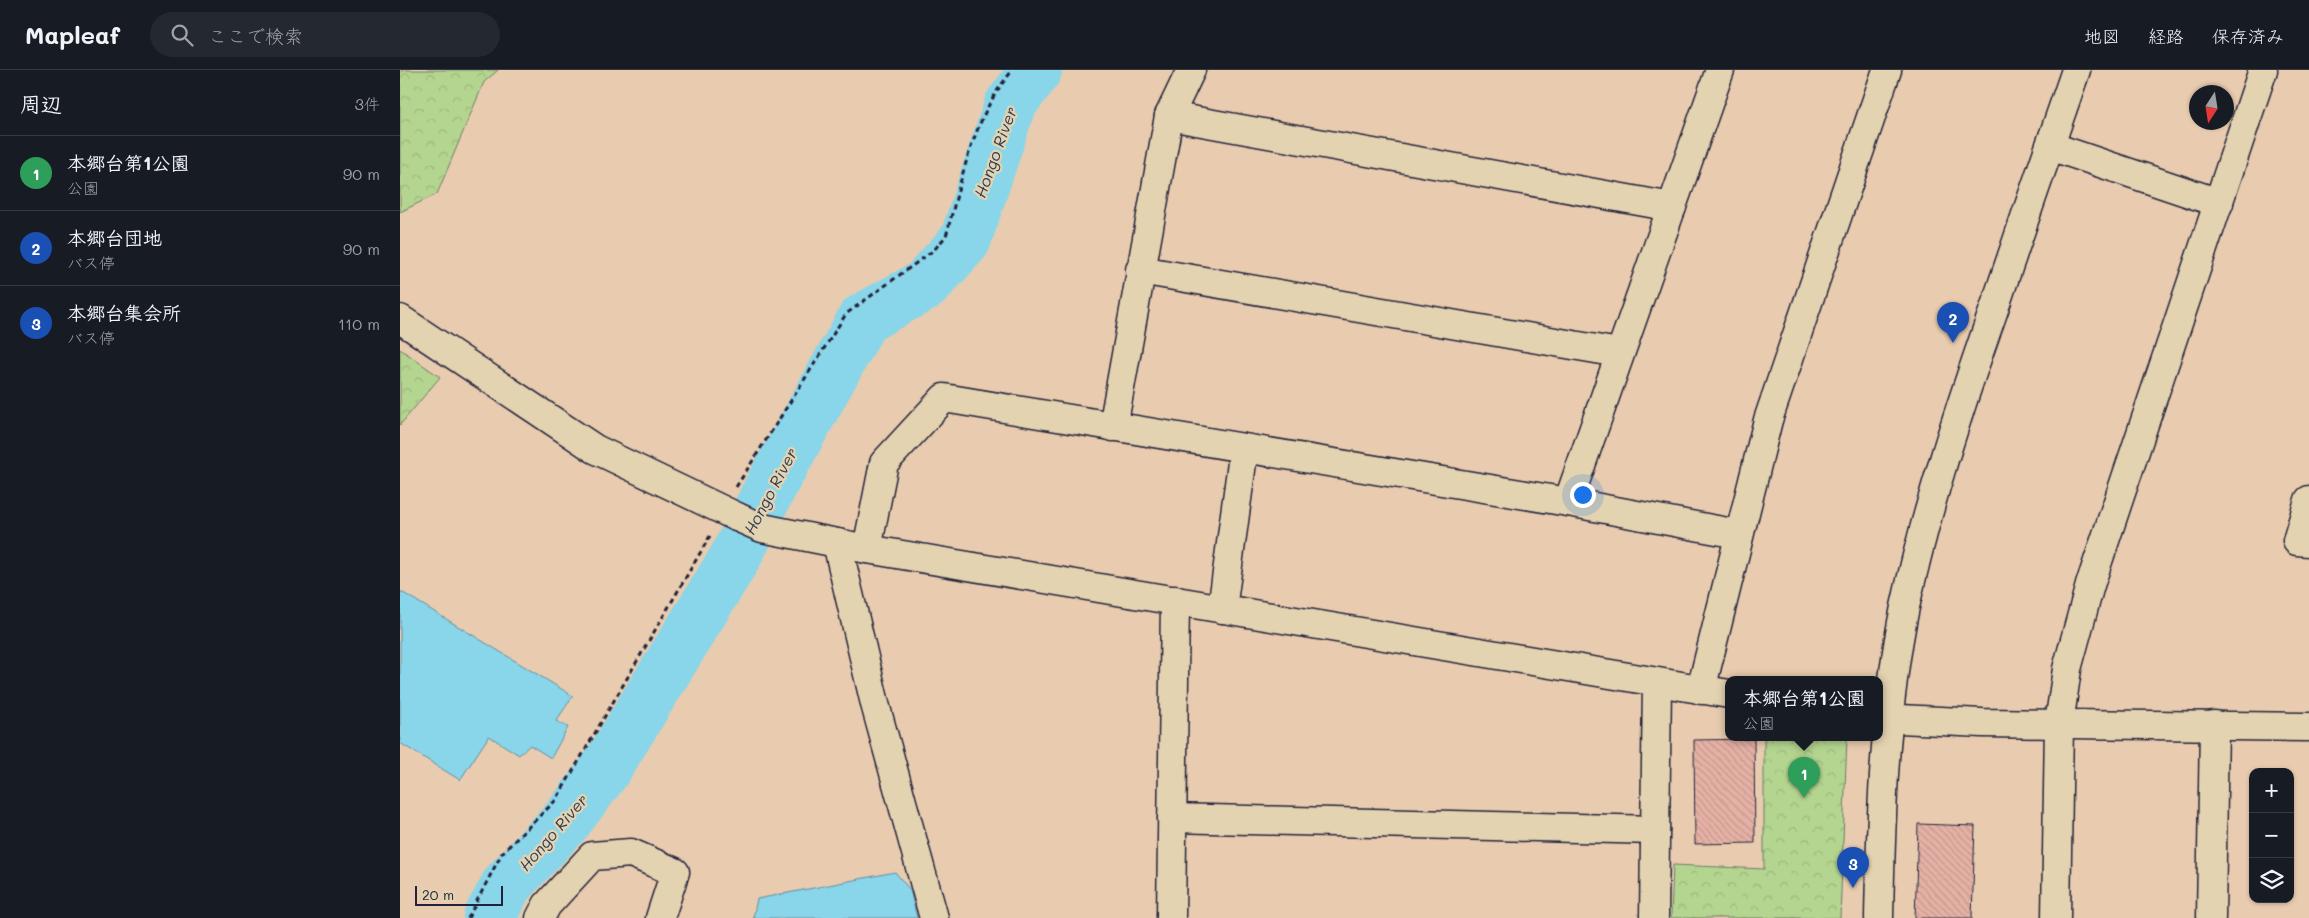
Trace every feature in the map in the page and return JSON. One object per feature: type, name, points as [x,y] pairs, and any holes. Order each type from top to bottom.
[{"type":"street","points":[[1113,427],[1169,116],[1191,70]]},
{"type":"street","points":[[1568,502],[1720,70]]},
{"type":"street","points":[[1701,690],[1738,534],[1768,420],[1888,70]]},
{"type":"street","points":[[1879,918],[1884,719],[1905,609],[1927,512],[1956,419],[2076,70]]},
{"type":"street","points":[[2056,918],[2059,724],[2068,668],[2090,585],[2263,70]]},
{"type":"street","points":[[1169,116],[1672,206]]},
{"type":"street","points":[[2050,146],[2219,203]]},
{"type":"street","points":[[1140,270],[1619,353]]},
{"type":"street","points":[[400,319],[595,449],[762,528],[837,543],[1657,684],[1725,693]]},
{"type":"street","points":[[868,548],[884,463],[944,398],[1568,502],[1738,534]]},
{"type":"street","points":[[1222,609],[1244,448]]},
{"type":"street","points":[[2309,500],[2297,541],[2309,542]]},
{"type":"street","points":[[837,543],[875,704],[934,918]]},
{"type":"street","points":[[1171,918],[1175,600]]},
{"type":"street","points":[[1654,918],[1657,684]]},
{"type":"street","points":[[1884,719],[2059,724],[2309,727]]},
{"type":"street","points":[[2211,918],[2214,725]]},
{"type":"street","points":[[1172,818],[1655,830]]},
{"type":"street","points":[[540,918],[547,905],[592,856],[631,852],[675,872],[660,918]]},
{"type":"path","points":[[468,918],[502,853],[556,800],[704,549],[729,514],[846,314],[934,250],[946,236],[977,128],[998,87],[1013,70]]},
{"type":"green space","points":[[402,70],[498,70],[484,82],[437,194],[400,212],[400,73]]},
{"type":"green space","points":[[400,349],[440,377],[400,425]]},
{"type":"green space","points":[[1764,741],[1847,741],[1840,918],[1671,918],[1673,865],[1764,869]]},
{"type":"water","points":[[400,591],[573,696],[556,721],[568,727],[551,758],[530,745],[519,755],[489,736],[460,780],[400,743]]},
{"type":"water","points":[[895,872],[910,890],[917,918],[753,918],[757,899]]},
{"type":"building","points":[[1694,740],[1754,741],[1755,843],[1695,844]]},
{"type":"building","points":[[1918,824],[1975,826],[1972,918],[1915,918]]},
{"type":"waterway","name":"Hongo River","points":[[489,918],[507,884],[567,820],[605,770],[736,556],[773,482],[863,319],[925,285],[965,241],[1010,105],[1036,70]]},
{"type":"place","name":"本郷台団地","points":[[1953,343]]},
{"type":"place","name":"本郷台第1公園","points":[[1804,798]]},
{"type":"place","name":"本郷台集会所","points":[[1853,888]]}]
